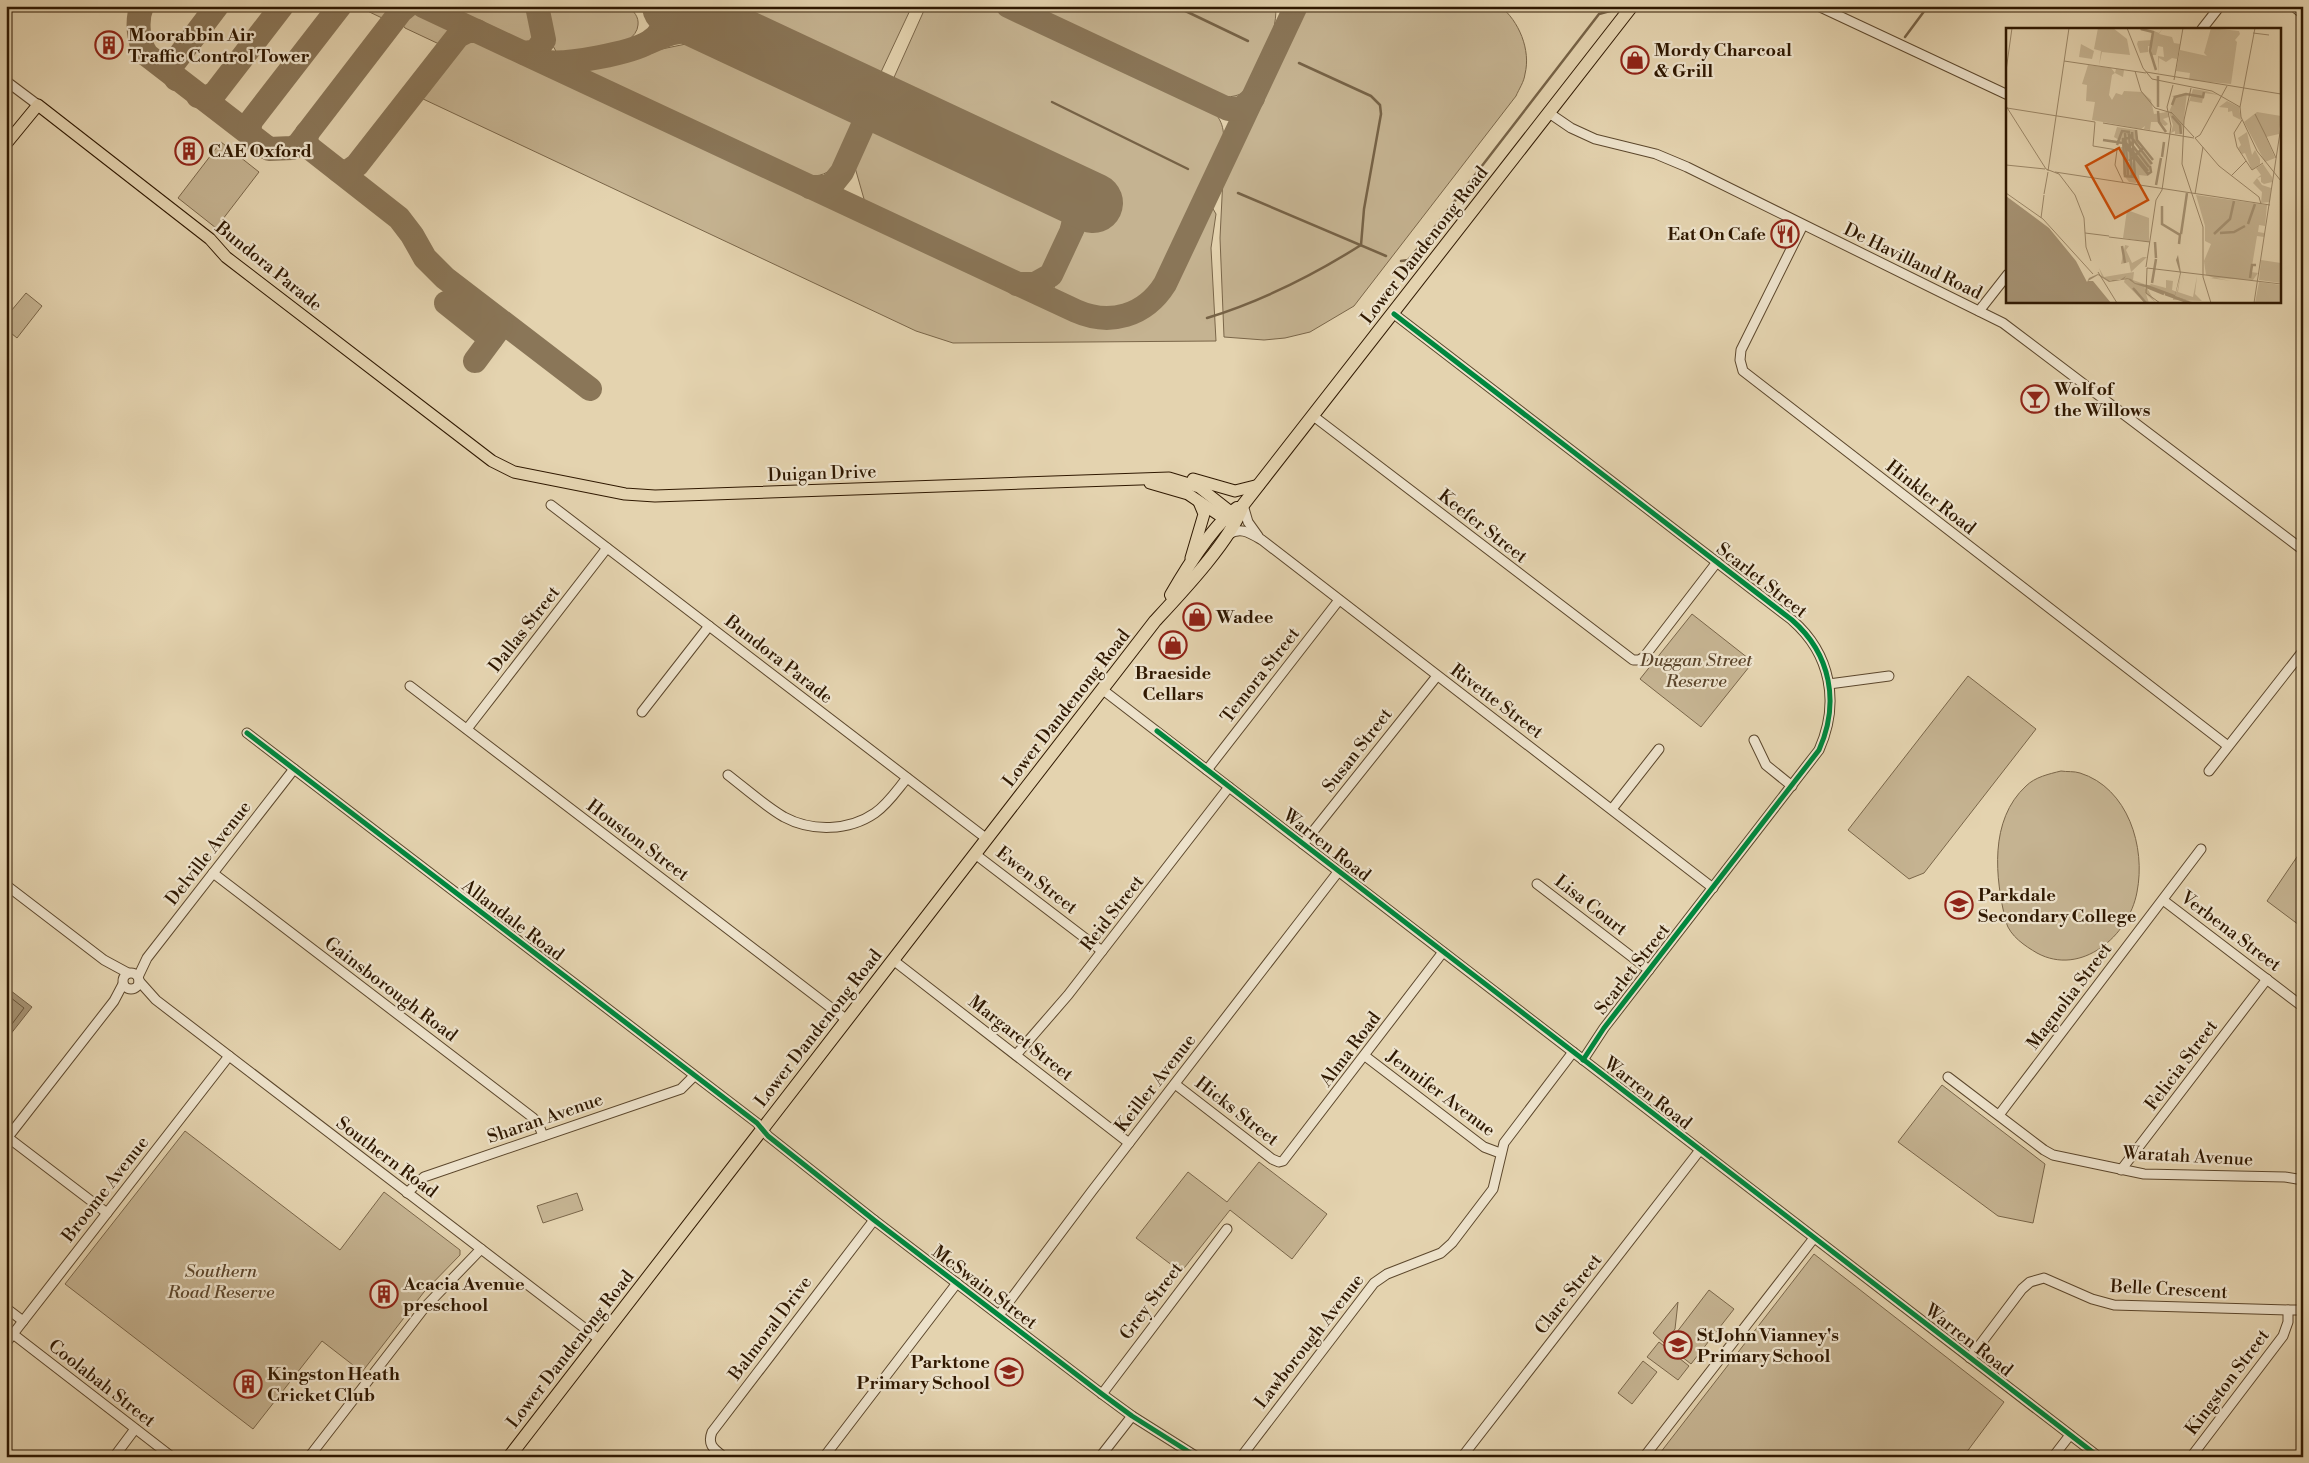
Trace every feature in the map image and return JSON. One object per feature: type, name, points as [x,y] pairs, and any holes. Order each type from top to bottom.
[{"type":"highway","name":"Lower Dandenong Road","points":[[1155,621],[1188,567],[1259,485],[1632,6]]},
{"type":"highway","name":"Lower Dandenong Road","points":[[509,1457],[1155,621],[1193,579],[1223,540],[1232,518]]},
{"type":"main road","points":[[6,144],[38,105]]},
{"type":"main road","name":"Bundora Parade","points":[[38,105],[210,239],[226,257],[336,342],[492,462],[514,472]]},
{"type":"main road","name":"Duigan Drive","points":[[514,472],[625,494],[655,496],[1169,478],[1199,487],[1232,518]]},
{"type":"main road","points":[[1169,478],[1196,479],[1235,491],[1259,485]]},
{"type":"main road","name":"Duigan Drive","points":[[1134,480],[1180,490],[1198,502],[1232,518]]},
{"type":"main road","points":[[1188,567],[1204,514],[1198,502]]},
{"type":"street","points":[[1818,6],[2006,95]]},
{"type":"street","points":[[2203,28],[2220,6]]},
{"type":"street","points":[[2292,6],[2303,14]]},
{"type":"street","name":"Bundora Parade","points":[[6,80],[38,105]]},
{"type":"street","name":"De Havilland Road","points":[[1549,113],[1571,128],[1595,139],[1670,159],[2003,323],[2303,550]]},
{"type":"street","name":"Hinkler Road","points":[[1803,225],[1741,350],[1742,371],[2228,746]]},
{"type":"street","points":[[1979,311],[2006,277]]},
{"type":"street","name":"Scarlet Street","points":[[1394,314],[1717,562],[1805,632],[1823,660],[1830,684],[1831,708],[1827,731],[1819,750],[1604,1028],[1578,1056]]},
{"type":"street","name":"Keefer Street","points":[[1312,415],[1618,650],[1635,661],[1644,657],[1717,562]]},
{"type":"street","name":"Bundora Parade","points":[[551,505],[987,839]]},
{"type":"street","name":"Rivette Street","points":[[1243,505],[1248,522],[1262,540]]},
{"type":"street","name":"Rivette Street","points":[[1223,540],[1232,532],[1242,530],[1262,540],[1713,888]]},
{"type":"street","name":"Dallas Street","points":[[467,729],[607,548]]},
{"type":"street","name":"Temora Street","points":[[1207,770],[1339,600]]},
{"type":"street","points":[[642,712],[709,626]]},
{"type":"street","points":[[2209,771],[2303,651]]},
{"type":"street","name":"Susan Street","points":[[1303,844],[1437,676]]},
{"type":"street","points":[[1830,684],[1889,676]]},
{"type":"street","name":"Houston Street","points":[[410,686],[847,1020]]},
{"type":"street","name":"Warren Road","points":[[1103,690],[2099,1457]]},
{"type":"street","name":"Allandale Road","points":[[247,733],[762,1130]]},
{"type":"street","points":[[1754,740],[1766,765],[1792,786]]},
{"type":"street","points":[[1612,809],[1659,749]]},
{"type":"street","name":"Delville Avenue","points":[[134,976],[294,770]]},
{"type":"street","points":[[728,775],[784,817],[802,824],[825,828],[847,825],[875,813],[890,800],[907,778]]},
{"type":"street","name":"Reid Street","points":[[1016,1055],[1068,995],[1229,787]]},
{"type":"street","name":"Magnolia Street","points":[[1998,1115],[2201,849]]},
{"type":"street","name":"Ewen Street","points":[[975,854],[1102,951]]},
{"type":"street","name":"Keiller Avenue","points":[[999,1316],[1129,1143],[1338,872]]},
{"type":"street","name":"Gainsborough Road","points":[[213,873],[532,1118],[538,1123],[543,1136]]},
{"type":"street","name":"Lisa Court","points":[[1537,884],[1648,970]]},
{"type":"street","name":"Southern Road","points":[[6,885],[104,960],[134,976],[156,1000],[600,1340]]},
{"type":"street","name":"Verbena Street","points":[[2163,900],[2303,1007]]},
{"type":"street","name":"Alma Road","points":[[1279,1162],[1288,1156],[1443,952]]},
{"type":"street","name":"Southern Road","points":[[104,960],[127,985],[156,1000]]},
{"type":"street","name":"Margaret Street","points":[[893,960],[1129,1143]]},
{"type":"street","points":[[127,985],[124,976],[134,976]]},
{"type":"street","points":[[107,1212],[7,1136],[134,976]]},
{"type":"street","name":"Felicia Street","points":[[2120,1170],[2267,979]]},
{"type":"street","name":"Broome Avenue","points":[[6,1343],[229,1056]]},
{"type":"street","name":"Jennifer Avenue","points":[[1365,1056],[1484,1147],[1500,1153]]},
{"type":"street","name":"Lawborough Avenue","points":[[1241,1457],[1374,1283],[1387,1274],[1441,1253],[1452,1243],[1493,1189],[1500,1153],[1508,1137],[1578,1056]]},
{"type":"street","name":"Sharan Avenue","points":[[407,1193],[424,1177],[681,1089],[694,1076]]},
{"type":"street","name":"Waratah Avenue","points":[[1948,1077],[2048,1153],[2144,1174],[2285,1177],[2303,1180]]},
{"type":"street","name":"Hicks Street","points":[[1175,1084],[1272,1159],[1279,1162]]},
{"type":"street","name":"McSwain Street","points":[[762,1130],[874,1220],[1102,1394],[1132,1416],[1197,1457]]},
{"type":"street","name":"Clare Street","points":[[1462,1457],[1700,1150]]},
{"type":"street","name":"Balmoral Drive","points":[[724,1457],[710,1443],[714,1428],[874,1220]]},
{"type":"street","name":"Grey Street","points":[[1102,1394],[1227,1229]]},
{"type":"street","points":[[1644,1457],[1814,1238]]},
{"type":"street","points":[[309,1457],[426,1306],[481,1249]]},
{"type":"street","name":"Belle Crescent","points":[[1970,1358],[2022,1289],[2038,1278],[2051,1280],[2092,1299],[2114,1305],[2288,1310]]},
{"type":"street","points":[[824,1457],[957,1283]]},
{"type":"street","points":[[6,1308],[23,1321]]},
{"type":"street","points":[[2288,1310],[2303,1310]]},
{"type":"street","name":"Kingston Street","points":[[2191,1457],[2283,1336],[2288,1322],[2288,1310]]},
{"type":"street","name":"Coolabah Street","points":[[13,1334],[172,1457]]},
{"type":"street","points":[[1100,1457],[1132,1416]]},
{"type":"street","points":[[114,1457],[136,1429]]},
{"type":"street","points":[[2053,1457],[2070,1435]]},
{"type":"green space","points":[[357,6],[393,6],[388,16],[382,18]]},
{"type":"green space","points":[[440,6],[531,6],[535,34],[530,42],[521,44]]},
{"type":"green space","points":[[543,6],[627,6],[636,14],[638,25],[635,34],[617,46],[580,54],[560,54],[557,53],[553,46]]},
{"type":"green space","points":[[711,6],[912,6],[874,87],[709,10]]},
{"type":"green space","points":[[926,6],[991,6],[1208,107],[1217,115],[1223,130],[1222,147],[1160,277],[1149,292],[1137,302],[1124,307],[1097,308],[1067,299],[1052,292],[1098,192],[887,93]]},
{"type":"green space","points":[[1024,6],[1275,6],[1276,14],[1268,50],[1252,84],[1243,93],[1226,97],[1213,95]]},
{"type":"green space","points":[[1304,6],[1500,6],[1507,12],[1518,28],[1525,46],[1526,65],[1523,83],[1516,96],[1354,306],[1310,332],[1285,338],[1264,340],[1224,337],[1220,238],[1223,177]]},
{"type":"green space","points":[[412,11],[417,11],[446,24],[450,32],[445,40],[439,44],[405,28],[402,24],[406,16]]},
{"type":"green space","points":[[472,37],[1073,318],[1103,325],[1127,323],[1147,313],[1164,297],[1190,255],[1212,207],[1216,214],[1211,248],[1216,341],[953,343],[916,331],[421,98],[461,43]]},
{"type":"green space","points":[[710,39],[863,110],[860,120],[839,161],[827,172],[820,175],[799,174],[580,71],[589,65],[604,61]]},
{"type":"green space","points":[[876,117],[1050,199],[1057,205],[1063,215],[1063,230],[1059,245],[1046,266],[1032,274],[1015,276],[866,206],[854,164]]},
{"type":"green space","points":[[221,142],[259,172],[216,228],[178,198]]},
{"type":"green space","points":[[26,293],[42,306],[17,338],[6,329],[6,317]]},
{"type":"green space","name":"Duggan Street Reserve","points":[[1692,614],[1753,662],[1701,727],[1640,679]]},
{"type":"green space","points":[[1968,676],[2036,729],[1924,873],[1909,879],[1848,830]]},
{"type":"green space","points":[[2061,771],[2080,773],[2097,781],[2122,805],[2136,839],[2139,857],[2137,892],[2132,908],[2124,923],[2113,937],[2100,948],[2086,956],[2070,960],[2054,959],[2037,953],[2014,936],[2006,922],[1999,887],[1998,869],[1998,850],[2001,832],[2006,815],[2014,800],[2034,780]]},
{"type":"green space","points":[[2303,848],[2303,928],[2267,901]]},
{"type":"green space","points":[[1942,1085],[2045,1164],[2033,1223],[1998,1216],[1898,1142]]},
{"type":"green space","name":"Southern Road Reserve","points":[[185,1131],[340,1250],[384,1192],[460,1250],[460,1255],[424,1292],[362,1372],[322,1341],[253,1429],[65,1284]]},
{"type":"green space","points":[[1259,1162],[1327,1214],[1292,1259],[1230,1210],[1181,1272],[1136,1238],[1188,1172],[1227,1202]]},
{"type":"green space","points":[[577,1193],[583,1210],[543,1223],[537,1206]]},
{"type":"green space","points":[[1814,1254],[2004,1402],[1963,1457],[1657,1457]]},
{"type":"green space","points":[[1709,1290],[1734,1309],[1691,1364],[1667,1345]]},
{"type":"green space","points":[[1678,1302],[1675,1329],[1664,1343],[1653,1333]]},
{"type":"green space","points":[[1659,1342],[1689,1366],[1678,1380],[1647,1357]]},
{"type":"green space","points":[[1643,1361],[1657,1372],[1632,1404],[1618,1393]]},
{"type":"water","points":[[6,987],[32,1007],[6,1040]]},
{"type":"waterway","points":[[1175,6],[1248,41]]},
{"type":"waterway","points":[[1905,37],[1928,6]]},
{"type":"waterway","points":[[1401,261],[1408,260],[1424,241],[1599,14],[1610,11]]},
{"type":"waterway","points":[[1207,318],[1247,304],[1286,287],[1361,245],[1364,209],[1381,114],[1380,105],[1371,96],[1299,63]]},
{"type":"waterway","points":[[1052,102],[1188,169]]},
{"type":"waterway","points":[[1238,193],[1386,256]]},
{"type":"taxiway","points":[[142,6],[139,18],[139,31],[147,55],[269,149],[292,148],[298,145],[401,11],[407,6]]},
{"type":"taxiway","points":[[176,79],[172,71],[173,64],[217,6]]},
{"type":"taxiway","points":[[198,96],[206,98],[215,93],[282,6]]},
{"type":"taxiway","points":[[252,138],[249,130],[251,121],[340,6]]},
{"type":"taxiway","points":[[423,6],[1076,311],[1101,318],[1126,315],[1137,311],[1157,295],[1165,284],[1296,6]]},
{"type":"taxiway","points":[[524,53],[536,51],[544,40],[537,6]]},
{"type":"taxiway","points":[[546,62],[568,62],[599,57],[628,50],[649,42],[662,29],[664,23],[662,6]]},
{"type":"taxiway","points":[[1008,6],[1228,109],[1242,108],[1253,98]]},
{"type":"taxiway","points":[[650,42],[682,31],[697,30],[724,34],[768,51]]},
{"type":"taxiway","points":[[339,171],[347,172],[357,165],[458,36],[468,31],[477,31]]},
{"type":"taxiway","points":[[810,187],[827,187],[842,172],[869,112],[868,105],[860,95],[828,79]]},
{"type":"taxiway","points":[[307,133],[306,143],[311,149],[399,218],[412,235],[425,258],[445,278],[590,389]]},
{"type":"taxiway","points":[[1019,168],[1050,183],[1067,197],[1072,206],[1074,216],[1072,229]]},
{"type":"taxiway","points":[[1017,284],[1035,284],[1051,275],[1086,200]]},
{"type":"taxiway","points":[[446,303],[491,339]]},
{"type":"taxiway","points":[[475,361],[501,326]]},
{"type":"runway","points":[[672,6],[1093,203]]},
{"type":"cycle path","points":[[1394,314],[1792,620],[1816,648],[1828,680],[1830,697],[1829,715],[1819,750],[1604,1028],[1583,1060]]},
{"type":"cycle path","points":[[1157,731],[2099,1457]]},
{"type":"cycle path","points":[[247,733],[757,1123],[768,1136],[874,1220],[1102,1394],[1132,1416],[1197,1457]]},
{"type":"place","name":"Moorabbin Air Traffic Control Tower","points":[[109,45]]},
{"type":"place","name":"Mordy Charcoal & Grill","points":[[1635,60]]},
{"type":"place","name":"CAE Oxford","points":[[189,151]]},
{"type":"place","name":"Eat On Cafe","points":[[1785,234]]},
{"type":"place","name":"Wolf of the Willows","points":[[2035,399]]},
{"type":"place","name":"Wadee","points":[[1197,617]]},
{"type":"place","name":"Braeside Cellars","points":[[1173,645]]},
{"type":"place","name":"Parkdale Secondary College","points":[[1959,905]]},
{"type":"place","name":"Acacia Avenue preschool","points":[[384,1294]]},
{"type":"place","name":"St John Vianney's Primary School","points":[[1678,1345]]},
{"type":"place","name":"Parktone Primary School","points":[[1009,1372]]},
{"type":"place","name":"Kingston Heath Cricket Club","points":[[248,1384]]}]
